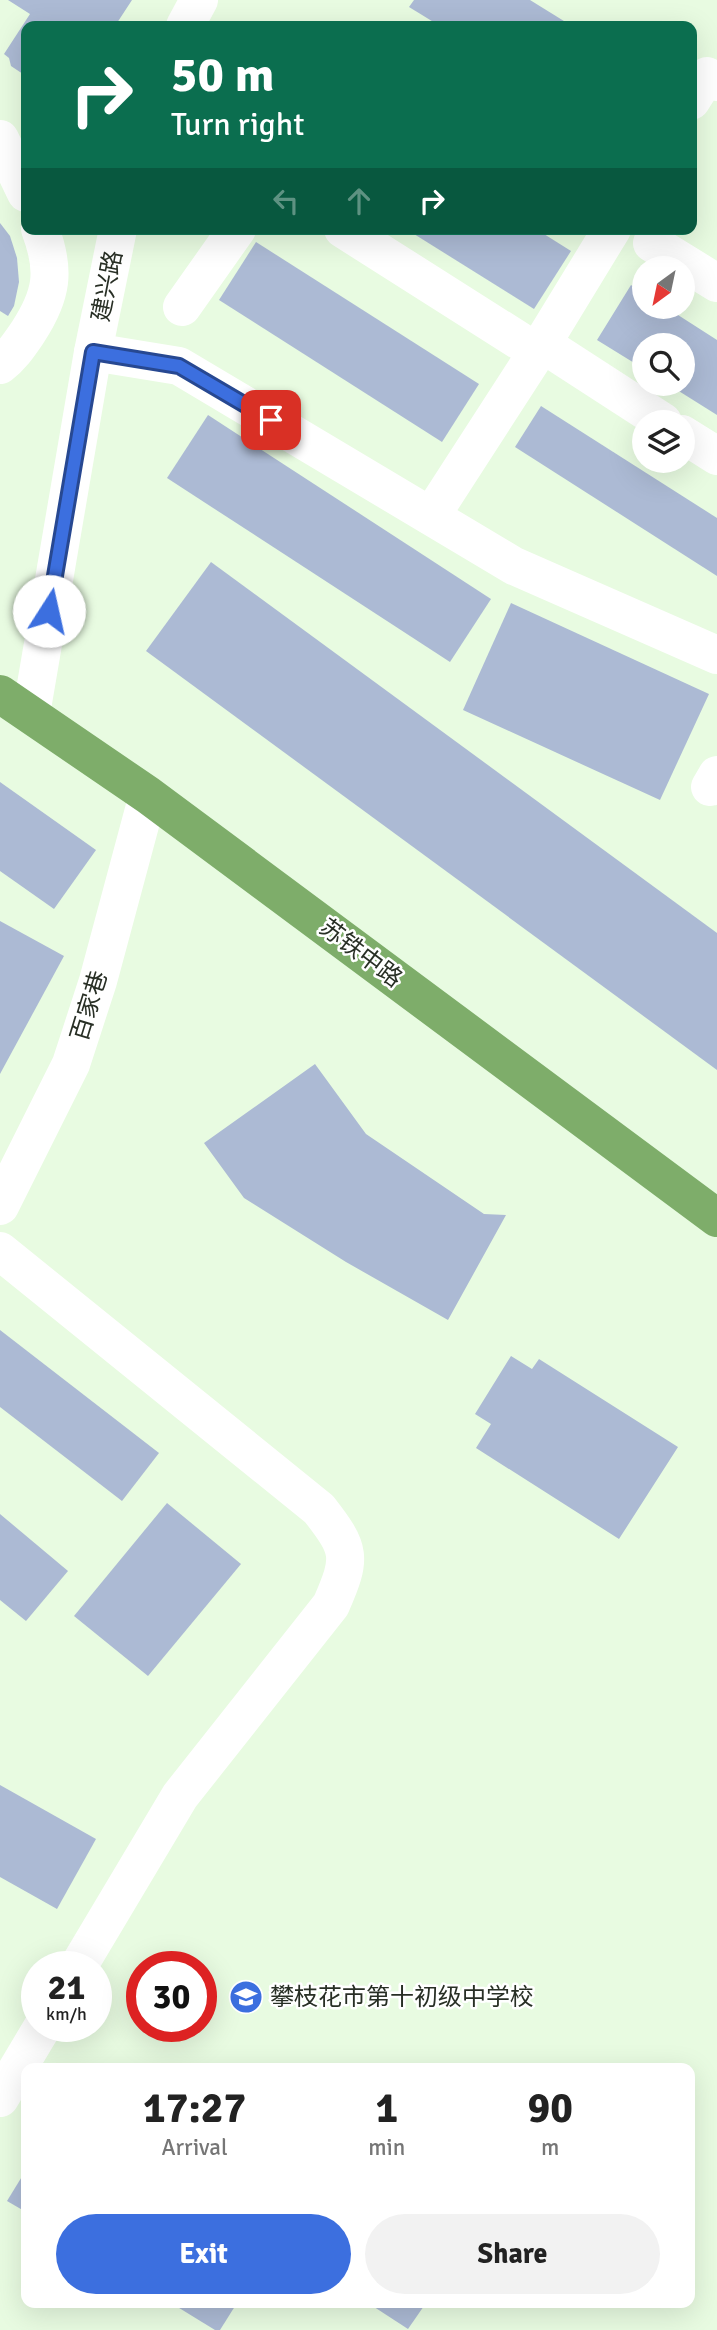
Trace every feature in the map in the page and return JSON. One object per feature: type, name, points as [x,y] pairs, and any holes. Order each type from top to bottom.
[{"type":"highway","name":"苏铁中路","points":[[16,704],[148,795],[717,1218]]},
{"type":"street","points":[[188,21],[199,0]]},
{"type":"street","points":[[697,92],[707,76],[717,82]]},
{"type":"street","points":[[0,139],[21,183]]},
{"type":"street","points":[[0,365],[12,357],[43,308],[50,278],[42,235]]},
{"type":"street","name":"建兴路","points":[[16,704],[117,235]]},
{"type":"street","points":[[183,307],[233,235]]},
{"type":"street","points":[[353,235],[643,410]]},
{"type":"street","points":[[430,516],[547,353],[609,235]]},
{"type":"street","points":[[652,243],[717,283]]},
{"type":"street","points":[[93,352],[179,366],[514,566],[717,655]]},
{"type":"street","points":[[695,442],[717,456]]},
{"type":"street","name":"百家巷","points":[[0,1206],[71,1064],[98,981],[148,795]]},
{"type":"street","points":[[0,1251],[318,1509],[342,1539],[345,1572],[331,1605],[180,1796],[88,1951]]},
{"type":"street","points":[[0,2098],[33,2042]]},
{"type":"building","points":[[8,0],[132,0],[118,21],[25,21],[30,14]]},
{"type":"building","points":[[414,0],[530,0],[564,21],[432,21],[409,7]]},
{"type":"building","points":[[21,28],[21,73],[11,66],[9,58],[4,54]]},
{"type":"building","points":[[0,223],[10,236],[17,258],[19,282],[14,306],[8,316],[0,311]]},
{"type":"building","points":[[416,235],[546,235],[571,251],[534,309]]},
{"type":"building","points":[[256,242],[479,384],[442,442],[219,300]]},
{"type":"building","points":[[631,285],[632,319],[684,319],[717,340],[717,415],[687,396],[695,396],[695,333],[632,333],[632,362],[597,340]]},
{"type":"building","points":[[541,406],[632,464],[632,473],[646,473],[717,518],[717,576],[515,447]]},
{"type":"building","points":[[208,415],[491,599],[450,662],[167,478]]},
{"type":"building","points":[[211,562],[717,933],[717,1070],[146,651]]},
{"type":"building","points":[[511,603],[709,694],[660,800],[463,710]]},
{"type":"building","points":[[0,782],[96,850],[54,909],[0,871]]},
{"type":"building","points":[[0,921],[64,956],[0,1074]]},
{"type":"building","points":[[315,1064],[366,1134],[484,1214],[506,1215],[448,1320],[346,1262],[244,1198],[204,1143]]},
{"type":"building","points":[[0,1330],[159,1453],[122,1501],[0,1407]]},
{"type":"building","points":[[511,1356],[532,1369],[539,1359],[678,1447],[619,1539],[476,1448],[491,1424],[475,1414]]},
{"type":"building","points":[[167,1503],[241,1564],[148,1676],[74,1616]]},
{"type":"building","points":[[0,1514],[68,1571],[26,1621],[0,1600]]},
{"type":"building","points":[[0,1785],[96,1839],[57,1909],[0,1877]]},
{"type":"building","points":[[21,2178],[21,2209],[7,2201]]},
{"type":"building","points":[[179,2308],[234,2308],[220,2330],[215,2330]]},
{"type":"building","points":[[376,2308],[423,2308],[408,2329]]},
{"type":"place","name":"攀枝花市第十初级中学校","points":[[246,1997]]},
{"type":"route","points":[[49,611],[93,352],[179,366],[271,420]]}]
